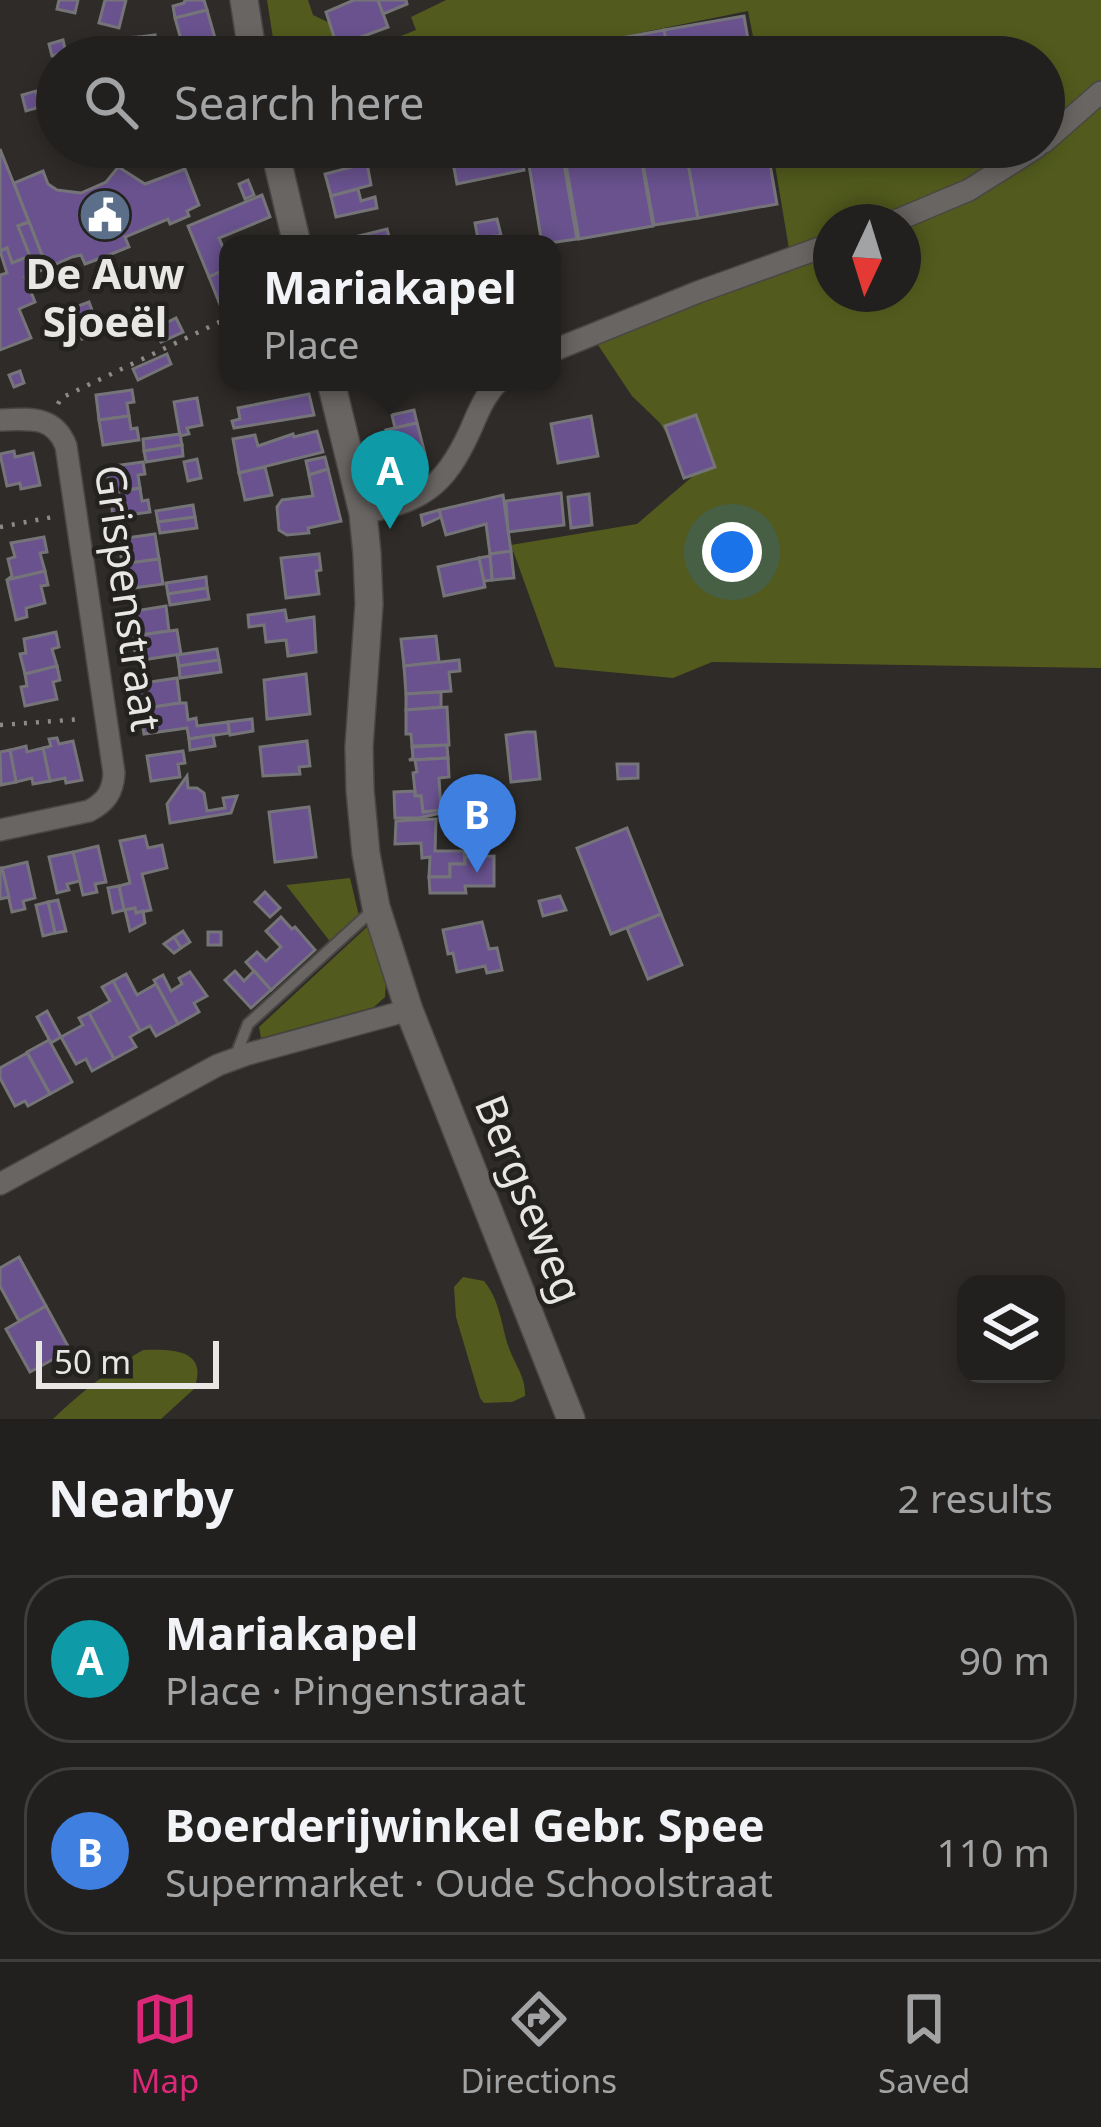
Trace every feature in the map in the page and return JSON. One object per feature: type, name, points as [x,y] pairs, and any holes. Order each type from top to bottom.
[{"type":"street","points":[[244,0],[250,36]]},
{"type":"street","points":[[1065,123],[1101,92]]},
{"type":"street","points":[[279,168],[295,235]]},
{"type":"street","points":[[921,210],[969,190],[1003,168]]},
{"type":"street","points":[[561,347],[813,250]]},
{"type":"street","name":"Bergseweg","points":[[333,391],[362,514],[369,604],[360,790],[376,907],[409,1010],[571,1419]]},
{"type":"street","points":[[362,514],[403,504],[434,487],[468,436],[490,391]]},
{"type":"street","name":"Grispenstraat","points":[[0,420],[49,422],[61,431],[66,446],[113,785],[101,805],[89,811],[0,830]]},
{"type":"street","points":[[0,1184],[235,1058],[409,1010]]},
{"type":"lane","points":[[235,1058],[248,1024],[376,907]]},
{"type":"path","points":[[49,422],[61,398],[219,322]]},
{"type":"path","points":[[0,527],[76,512]]},
{"type":"path","points":[[0,725],[106,718]]},
{"type":"green space","points":[[267,0],[308,0],[313,15],[345,36],[273,36]]},
{"type":"green space","points":[[446,0],[1101,0],[1101,87],[1065,118],[1065,36],[753,36],[748,11],[624,36],[401,36],[416,30],[411,17]]},
{"type":"green space","points":[[1101,102],[1101,668],[712,662],[673,678],[555,667],[511,545],[637,524],[693,476],[660,423],[632,396],[594,339],[813,256],[813,312],[921,312],[921,212],[993,168],[1065,168],[1065,124]]},
{"type":"green space","points":[[776,168],[996,168],[921,205],[813,204],[813,244],[789,249]]},
{"type":"green space","points":[[350,878],[359,916],[332,944],[286,885]]},
{"type":"green space","points":[[368,926],[386,979],[385,997],[374,1007],[261,1038],[259,1027]]},
{"type":"green space","points":[[463,1277],[484,1281],[497,1304],[525,1389],[525,1396],[512,1402],[484,1403],[480,1398],[456,1317],[454,1287]]},
{"type":"green space","points":[[143,1350],[176,1351],[196,1366],[194,1389],[161,1419],[53,1419],[96,1382]]},
{"type":"building","points":[[59,0],[78,0],[75,13],[57,9]]},
{"type":"building","points":[[105,0],[126,0],[119,28],[99,23]]},
{"type":"building","points":[[185,0],[204,0],[207,10],[175,18],[173,6]]},
{"type":"building","points":[[354,0],[378,0],[388,27],[364,36],[334,36],[326,12]]},
{"type":"building","points":[[378,0],[406,0],[407,4],[383,14]]},
{"type":"building","points":[[207,10],[214,36],[180,36],[175,18]]},
{"type":"building","points":[[744,16],[747,36],[665,36],[664,30]]},
{"type":"building","points":[[664,30],[665,36],[632,36]]},
{"type":"building","points":[[36,91],[36,108],[26,111],[22,95]]},
{"type":"building","points":[[0,149],[29,222],[18,226],[30,256],[12,263],[7,248],[0,251]]},
{"type":"building","points":[[118,168],[145,184],[185,169],[199,205],[187,211],[189,216],[170,224],[168,219],[125,237],[129,247],[85,264],[81,255],[47,268],[14,183],[43,171],[48,184],[57,190],[81,193],[106,182]]},
{"type":"building","points":[[368,168],[371,185],[331,196],[325,174]]},
{"type":"building","points":[[454,168],[524,168],[524,170],[457,184]]},
{"type":"building","points":[[529,168],[565,168],[577,239],[561,241],[561,235],[541,235]]},
{"type":"building","points":[[567,168],[643,168],[653,226],[579,239]]},
{"type":"building","points":[[644,168],[689,168],[698,218],[654,225]]},
{"type":"building","points":[[689,168],[771,168],[777,204],[698,218]]},
{"type":"building","points":[[248,180],[254,195],[245,199],[239,184]]},
{"type":"building","points":[[358,189],[361,201],[375,197],[377,208],[336,217],[331,196]]},
{"type":"building","points":[[262,195],[270,217],[219,235],[219,272],[209,277],[188,226]]},
{"type":"building","points":[[497,219],[501,235],[477,235],[475,223]]},
{"type":"building","points":[[29,222],[47,268],[25,277],[35,302],[19,309],[31,338],[0,350],[0,275],[7,273],[0,251],[7,248],[12,263],[30,256],[18,226]]},
{"type":"building","points":[[219,272],[219,302],[209,277]]},
{"type":"building","points":[[89,302],[100,332],[82,339],[70,309]]},
{"type":"building","points":[[176,318],[183,332],[161,342],[154,329]]},
{"type":"building","points":[[167,354],[171,364],[138,380],[133,369]]},
{"type":"building","points":[[20,371],[24,383],[14,387],[9,375]]},
{"type":"building","points":[[132,390],[129,416],[99,420],[96,395]]},
{"type":"building","points":[[309,394],[314,415],[234,428],[232,421],[240,419],[238,408]]},
{"type":"building","points":[[197,398],[202,425],[187,428],[189,434],[180,436],[174,402]]},
{"type":"building","points":[[414,410],[417,423],[395,428],[392,415]]},
{"type":"building","points":[[696,415],[715,467],[684,478],[665,426]]},
{"type":"building","points":[[129,416],[139,440],[103,445],[99,420]]},
{"type":"building","points":[[591,416],[598,456],[558,463],[551,424]]},
{"type":"building","points":[[417,423],[425,454],[394,462],[386,430]]},
{"type":"building","points":[[317,431],[323,452],[239,473],[233,439],[255,435],[258,446]]},
{"type":"building","points":[[180,434],[182,445],[144,451],[143,439]]},
{"type":"building","points":[[182,445],[183,456],[146,462],[144,451]]},
{"type":"building","points":[[14,451],[15,457],[33,453],[40,485],[7,486],[0,454]]},
{"type":"building","points":[[325,457],[328,469],[309,475],[306,461]]},
{"type":"building","points":[[197,459],[201,478],[188,481],[184,462]]},
{"type":"building","points":[[143,462],[140,488],[110,493],[106,467]]},
{"type":"building","points":[[265,467],[272,495],[245,500],[239,473]]},
{"type":"building","points":[[328,469],[341,521],[308,528],[309,533],[287,535],[279,530],[277,507],[282,500],[313,496],[309,475]]},
{"type":"building","points":[[140,488],[150,512],[113,517],[110,493]]},
{"type":"building","points":[[561,493],[564,525],[508,532],[506,501]]},
{"type":"building","points":[[589,494],[592,525],[571,528],[568,497]]},
{"type":"building","points":[[503,495],[511,551],[490,554],[486,524],[446,535],[439,510]]},
{"type":"building","points":[[193,505],[195,517],[158,522],[156,511]]},
{"type":"building","points":[[439,510],[441,517],[423,525],[421,515]]},
{"type":"building","points":[[195,517],[197,528],[160,533],[158,522]]},
{"type":"building","points":[[155,534],[159,559],[122,564],[119,539]]},
{"type":"building","points":[[44,537],[47,552],[40,553],[45,571],[7,580],[12,576],[8,559],[15,557],[11,543]]},
{"type":"building","points":[[511,551],[514,578],[492,580],[490,554]]},
{"type":"building","points":[[319,554],[319,594],[286,598],[281,558]]},
{"type":"building","points":[[490,556],[492,580],[484,581],[479,558]]},
{"type":"building","points":[[479,558],[485,587],[444,596],[438,567]]},
{"type":"building","points":[[159,559],[163,584],[126,589],[122,564]]},
{"type":"building","points":[[45,571],[48,585],[41,586],[45,603],[26,608],[27,617],[16,620],[7,580]]},
{"type":"building","points":[[206,577],[207,588],[168,594],[166,583]]},
{"type":"building","points":[[207,588],[209,599],[170,605],[168,594]]},
{"type":"building","points":[[166,606],[169,631],[133,636],[129,612]]},
{"type":"building","points":[[285,610],[287,621],[314,617],[316,652],[288,656],[286,640],[266,642],[264,625],[249,627],[248,615]]},
{"type":"building","points":[[177,630],[181,654],[136,661],[133,636]]},
{"type":"building","points":[[56,632],[59,647],[52,649],[57,666],[25,674],[20,654],[26,653],[24,639]]},
{"type":"building","points":[[436,636],[439,662],[404,666],[401,639]]},
{"type":"building","points":[[217,649],[219,660],[179,666],[177,655]]},
{"type":"building","points":[[219,660],[221,672],[180,678],[179,666]]},
{"type":"building","points":[[459,660],[460,671],[449,672],[451,691],[406,694],[404,666]]},
{"type":"building","points":[[57,666],[60,680],[53,682],[57,699],[25,706],[21,687],[27,686],[25,674]]},
{"type":"building","points":[[306,674],[310,714],[267,719],[264,680]]},
{"type":"building","points":[[177,678],[180,703],[140,709],[137,684]]},
{"type":"building","points":[[441,692],[441,707],[406,710],[406,694]]},
{"type":"building","points":[[186,703],[188,720],[196,718],[197,726],[228,722],[229,733],[189,739],[187,728],[144,734],[140,709]]},
{"type":"building","points":[[447,707],[449,745],[412,746],[411,734],[406,734],[406,710]]},
{"type":"building","points":[[252,719],[253,731],[230,735],[228,722]]},
{"type":"building","points":[[535,732],[540,779],[511,782],[506,735]]},
{"type":"building","points":[[213,735],[215,746],[190,750],[189,739]]},
{"type":"building","points":[[57,738],[59,744],[73,741],[82,780],[50,781],[43,748],[51,746],[49,739]]},
{"type":"building","points":[[307,741],[310,766],[299,767],[300,774],[263,776],[260,747]]},
{"type":"building","points":[[447,745],[448,758],[409,760],[412,747]]},
{"type":"building","points":[[26,746],[27,752],[43,748],[50,781],[16,782],[10,750]]},
{"type":"building","points":[[10,750],[16,782],[1,785],[0,752]]},
{"type":"building","points":[[183,751],[180,777],[151,781],[147,756]]},
{"type":"building","points":[[448,758],[449,777],[439,778],[441,810],[423,812],[421,796],[415,796],[415,760]]},
{"type":"building","points":[[617,764],[638,764],[638,778],[618,779]]},
{"type":"building","points":[[187,776],[188,788],[204,793],[207,811],[225,808],[223,798],[237,796],[231,813],[170,823],[167,804]]},
{"type":"building","points":[[415,791],[415,796],[421,796],[423,812],[441,813],[395,818],[394,792]]},
{"type":"building","points":[[309,807],[316,857],[275,862],[269,812]]},
{"type":"building","points":[[436,819],[435,851],[464,851],[465,864],[450,864],[450,877],[429,877],[430,857],[422,858],[421,843],[395,844],[396,821]]},
{"type":"building","points":[[627,828],[661,914],[611,934],[577,848]]},
{"type":"building","points":[[145,836],[148,848],[162,845],[167,868],[142,874],[151,910],[136,913],[135,908],[124,910],[119,886],[130,883],[120,841]]},
{"type":"building","points":[[98,846],[106,882],[95,884],[97,892],[83,895],[73,852]]},
{"type":"building","points":[[73,852],[80,881],[57,893],[49,857]]},
{"type":"building","points":[[494,856],[494,886],[465,886],[466,893],[430,893],[429,877],[450,877],[450,864],[465,864],[465,857]]},
{"type":"building","points":[[27,862],[35,898],[23,901],[25,909],[12,912],[2,868]]},
{"type":"building","points":[[0,868],[9,897],[0,899]]},
{"type":"building","points":[[119,886],[124,910],[113,913],[108,888]]},
{"type":"building","points":[[265,892],[280,908],[270,917],[255,902]]},
{"type":"building","points":[[560,896],[566,910],[543,916],[539,901]]},
{"type":"building","points":[[58,900],[66,931],[55,933],[48,902]]},
{"type":"building","points":[[48,902],[55,933],[43,936],[36,905]]},
{"type":"building","points":[[135,908],[136,913],[143,911],[145,923],[130,931],[125,910]]},
{"type":"building","points":[[661,914],[682,965],[648,979],[627,928]]},
{"type":"building","points":[[281,917],[315,950],[271,990],[246,962],[257,952],[266,961],[281,947],[266,931]]},
{"type":"building","points":[[482,922],[489,949],[497,948],[502,970],[487,973],[485,966],[457,972],[443,930]]},
{"type":"building","points":[[183,931],[190,942],[181,948],[174,937]]},
{"type":"building","points":[[208,932],[221,932],[221,945],[208,945]]},
{"type":"building","points":[[174,937],[181,948],[174,953],[164,944]]},
{"type":"building","points":[[235,971],[244,981],[254,971],[271,990],[251,1008],[225,980]]},
{"type":"building","points":[[190,972],[207,996],[194,1003],[199,1012],[178,1024],[154,980],[163,975],[171,991]]},
{"type":"building","points":[[126,974],[137,995],[156,984],[178,1024],[156,1036],[150,1026],[140,1031],[113,981]]},
{"type":"building","points":[[113,981],[140,1031],[130,1037],[136,1047],[114,1059],[89,1013],[110,1001],[102,987]]},
{"type":"building","points":[[47,1011],[61,1037],[51,1043],[37,1017]]},
{"type":"building","points":[[89,1013],[114,1059],[92,1071],[86,1059],[76,1064],[61,1037],[83,1025],[79,1018]]},
{"type":"building","points":[[49,1040],[72,1082],[50,1094],[27,1052]]},
{"type":"building","points":[[27,1053],[50,1094],[28,1106],[25,1101],[15,1106],[0,1078],[0,1068]]},
{"type":"building","points":[[19,1257],[46,1306],[19,1321],[0,1286],[0,1268]]},
{"type":"building","points":[[46,1306],[70,1350],[30,1372],[6,1329]]},
{"type":"place","name":"De Auw Sjoeël","points":[[105,215]]},
{"type":"place","name":"Mariakapel","points":[[390,529]]},
{"type":"place","name":"Boerderijwinkel Gebr. Spee","points":[[477,873]]}]
